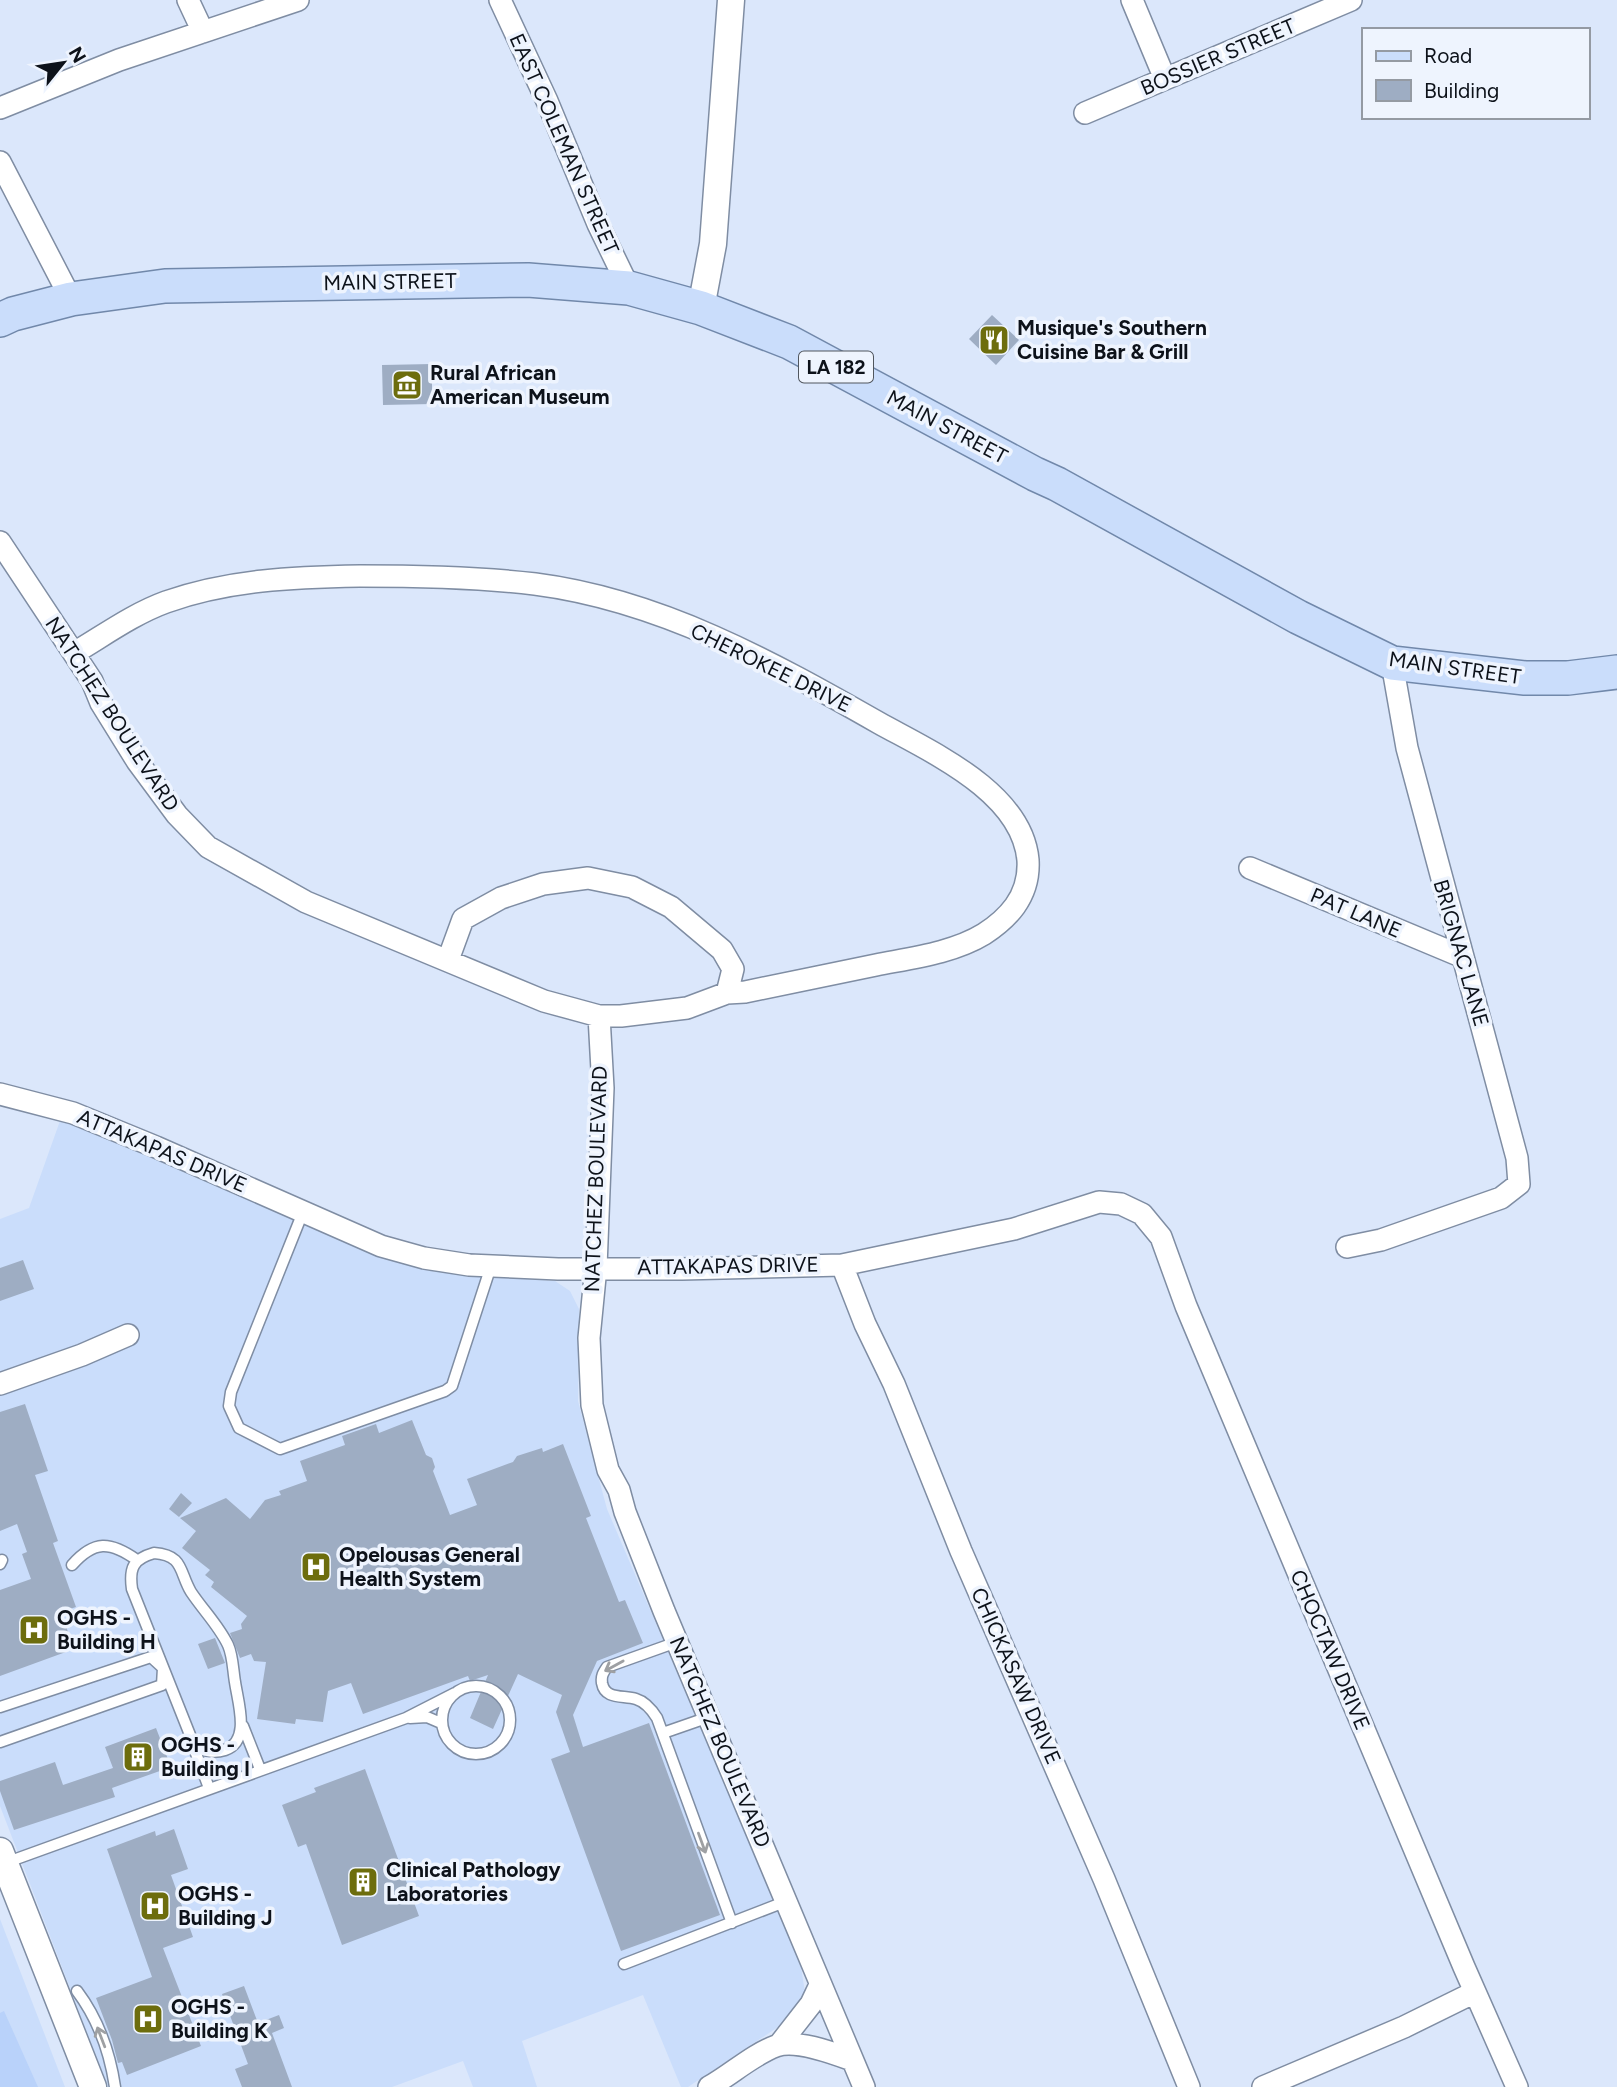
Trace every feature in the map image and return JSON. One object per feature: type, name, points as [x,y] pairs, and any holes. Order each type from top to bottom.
[{"type":"main road","name":"MAIN STREET","points":[[0,320],[71,299],[120,290],[179,285],[528,280],[629,288],[701,308],[789,342],[1057,484],[1298,617],[1392,663],[1525,678],[1568,678],[1617,672]]},
{"type":"street","points":[[188,0],[203,32]]},
{"type":"street","points":[[0,108],[119,60],[298,0]]},
{"type":"street","name":"EAST COLEMAN STREET","points":[[500,0],[547,101],[598,224],[629,288]]},
{"type":"street","points":[[701,308],[713,244],[731,0]]},
{"type":"street","points":[[1132,0],[1165,79]]},
{"type":"street","name":"BOSSIER STREET","points":[[1085,113],[1351,0]]},
{"type":"street","points":[[0,162],[71,299]]},
{"type":"street","name":"NATCHEZ BOULEVARD","points":[[0,542],[74,653],[137,761],[177,815],[208,847],[306,902],[544,1001],[599,1016],[603,1088],[596,1267],[589,1338],[592,1405],[608,1470],[677,1642],[864,2087]]},
{"type":"street","name":"CHEROKEE DRIVE","points":[[74,653],[163,603],[206,590],[250,582],[317,577],[451,577],[528,583],[572,590],[669,619],[792,673],[948,761],[985,787],[1015,820],[1025,841],[1028,863],[1026,886],[1016,905],[1001,921],[963,944],[920,956],[745,992],[727,993],[687,1008],[599,1016]]},
{"type":"street","name":"BRIGNAC LANE","points":[[1347,1247],[1381,1240],[1501,1198],[1518,1184],[1517,1158],[1407,748],[1392,663]]},
{"type":"street","name":"PAT LANE","points":[[1250,868],[1463,957]]},
{"type":"street","points":[[448,960],[463,919],[512,894],[543,884],[588,878],[632,887],[671,907],[722,950],[733,970],[727,993]]},
{"type":"street","name":"ATTAKAPAS DRIVE","points":[[0,1094],[72,1113],[381,1246],[424,1258],[469,1265],[558,1269],[842,1265],[1014,1229],[1099,1202],[1121,1204],[1142,1214]]},
{"type":"street","name":"CHOCTAW DRIVE","points":[[1142,1214],[1161,1237],[1196,1332],[1517,2087]]},
{"type":"street","name":"CHICKASAW DRIVE","points":[[842,1265],[865,1324],[894,1384],[961,1551],[1104,1879],[1189,2087]]},
{"type":"street","points":[[0,1384],[82,1355],[128,1335]]},
{"type":"street","points":[[2,1857],[93,2087]]},
{"type":"street","points":[[709,2087],[756,2056],[779,2045],[811,2004],[820,1985]]},
{"type":"street","points":[[1263,2087],[1404,2027],[1475,1992]]},
{"type":"street","points":[[779,2045],[828,2050],[852,2060]]},
{"type":"lane","points":[[303,1212],[232,1392],[229,1406],[239,1429],[280,1449],[445,1391],[452,1386],[491,1266]]},
{"type":"lane","points":[[72,1565],[85,1550],[96,1547],[110,1546],[124,1550],[137,1560]]},
{"type":"lane","points":[[190,1738],[201,1750],[219,1752],[237,1742],[240,1720],[228,1644],[191,1592],[175,1559],[166,1554],[155,1553],[133,1563],[130,1575],[132,1590],[209,1788]]},
{"type":"lane","points":[[677,1642],[607,1667],[601,1679],[605,1692],[636,1699],[652,1710],[663,1733],[732,1923]]},
{"type":"lane","points":[[0,1707],[151,1657],[163,1668]]},
{"type":"lane","points":[[0,1742],[162,1685],[163,1668]]},
{"type":"lane","points":[[2,1857],[406,1718],[454,1693],[475,1686],[496,1693],[509,1712],[507,1734],[492,1751],[470,1754],[459,1751],[450,1744],[444,1734],[442,1711],[454,1693]]},
{"type":"lane","points":[[406,1718],[427,1717],[442,1723]]},
{"type":"lane","points":[[663,1733],[709,1717]]},
{"type":"lane","points":[[240,1720],[260,1769]]},
{"type":"lane","points":[[624,1964],[787,1901]]},
{"type":"lane","points":[[77,1991],[92,2010],[112,2065],[115,2087]]},
{"type":"shaded area","name":"Opelousas General Health System","points":[[61,1118],[321,1231],[423,1269],[555,1281],[570,1291],[579,1309],[578,1401],[607,1509],[800,1960],[805,1993],[800,2005],[781,2025],[688,2087],[681,2087],[643,1995],[522,2041],[537,2087],[473,2087],[463,2061],[392,2087],[108,2087],[0,1806],[0,1219],[29,1208]]},
{"type":"shaded area","points":[[0,1919],[65,2087],[0,2087]]},
{"type":"shaded area","points":[[4,2011],[38,2087],[0,2087],[0,2013]]},
{"type":"building","name":"Musique's Southern Cuisine Bar & Grill","points":[[992,315],[1019,340],[996,365],[969,339]]},
{"type":"building","name":"Rural African American Museum","points":[[432,364],[432,404],[383,405],[382,365]]},
{"type":"building","points":[[23,1260],[34,1289],[0,1301],[0,1268]]},
{"type":"building","points":[[25,1404],[48,1471],[35,1475],[58,1541],[53,1543],[76,1607],[61,1612],[74,1649],[0,1676],[0,1590],[31,1579],[22,1554],[27,1552],[17,1524],[0,1531],[0,1412]]},
{"type":"building","points":[[412,1420],[426,1455],[432,1458],[435,1467],[433,1471],[450,1515],[477,1505],[467,1479],[513,1462],[517,1456],[542,1448],[543,1452],[563,1444],[591,1516],[586,1518],[619,1602],[625,1600],[643,1643],[597,1661],[573,1715],[583,1747],[649,1723],[720,1915],[621,1951],[551,1759],[570,1752],[556,1712],[562,1695],[518,1674],[493,1729],[470,1718],[488,1675],[470,1681],[468,1676],[363,1714],[351,1683],[328,1691],[323,1722],[296,1719],[295,1724],[257,1719],[266,1662],[254,1661],[251,1654],[240,1658],[230,1633],[242,1629],[241,1624],[247,1616],[211,1587],[214,1582],[205,1575],[210,1570],[182,1548],[196,1531],[180,1518],[226,1498],[250,1519],[265,1500],[281,1495],[279,1491],[307,1481],[300,1461],[345,1445],[342,1436],[376,1424],[379,1433]]},
{"type":"building","points":[[181,1493],[192,1503],[179,1517],[169,1509]]},
{"type":"building","points":[[215,1638],[225,1663],[208,1669],[198,1644]]},
{"type":"building","points":[[156,1728],[171,1767],[112,1788],[115,1797],[14,1830],[0,1791],[0,1781],[55,1762],[63,1785],[113,1768],[105,1747]]},
{"type":"building","name":"Clinical Pathology Laboratories","points":[[365,1769],[419,1916],[342,1945],[306,1844],[298,1847],[282,1805],[316,1792],[314,1788]]},
{"type":"building","points":[[174,1829],[188,1869],[171,1875],[193,1937],[163,1948],[201,2046],[127,2075],[122,2062],[118,2063],[96,1998],[152,1977],[107,1849],[155,1831],[156,1836]]},
{"type":"building","points":[[244,1986],[258,2023],[279,2015],[284,2028],[272,2033],[292,2087],[242,2087],[235,2069],[248,2064],[222,1994]]},
{"type":"place","name":"Musique's Southern Cuisine Bar & Grill","points":[[994,340]]},
{"type":"place","name":"Rural African American Museum","points":[[407,385]]},
{"type":"place","name":"Opelousas General Health System","points":[[316,1567]]},
{"type":"place","name":"OGHS - Building H","points":[[34,1630]]},
{"type":"place","name":"OGHS - Building I","points":[[138,1757]]},
{"type":"place","name":"Clinical Pathology Laboratories","points":[[363,1882]]},
{"type":"place","name":"OGHS - Building J","points":[[155,1906]]},
{"type":"place","name":"OGHS - Building K","points":[[148,2019]]}]
